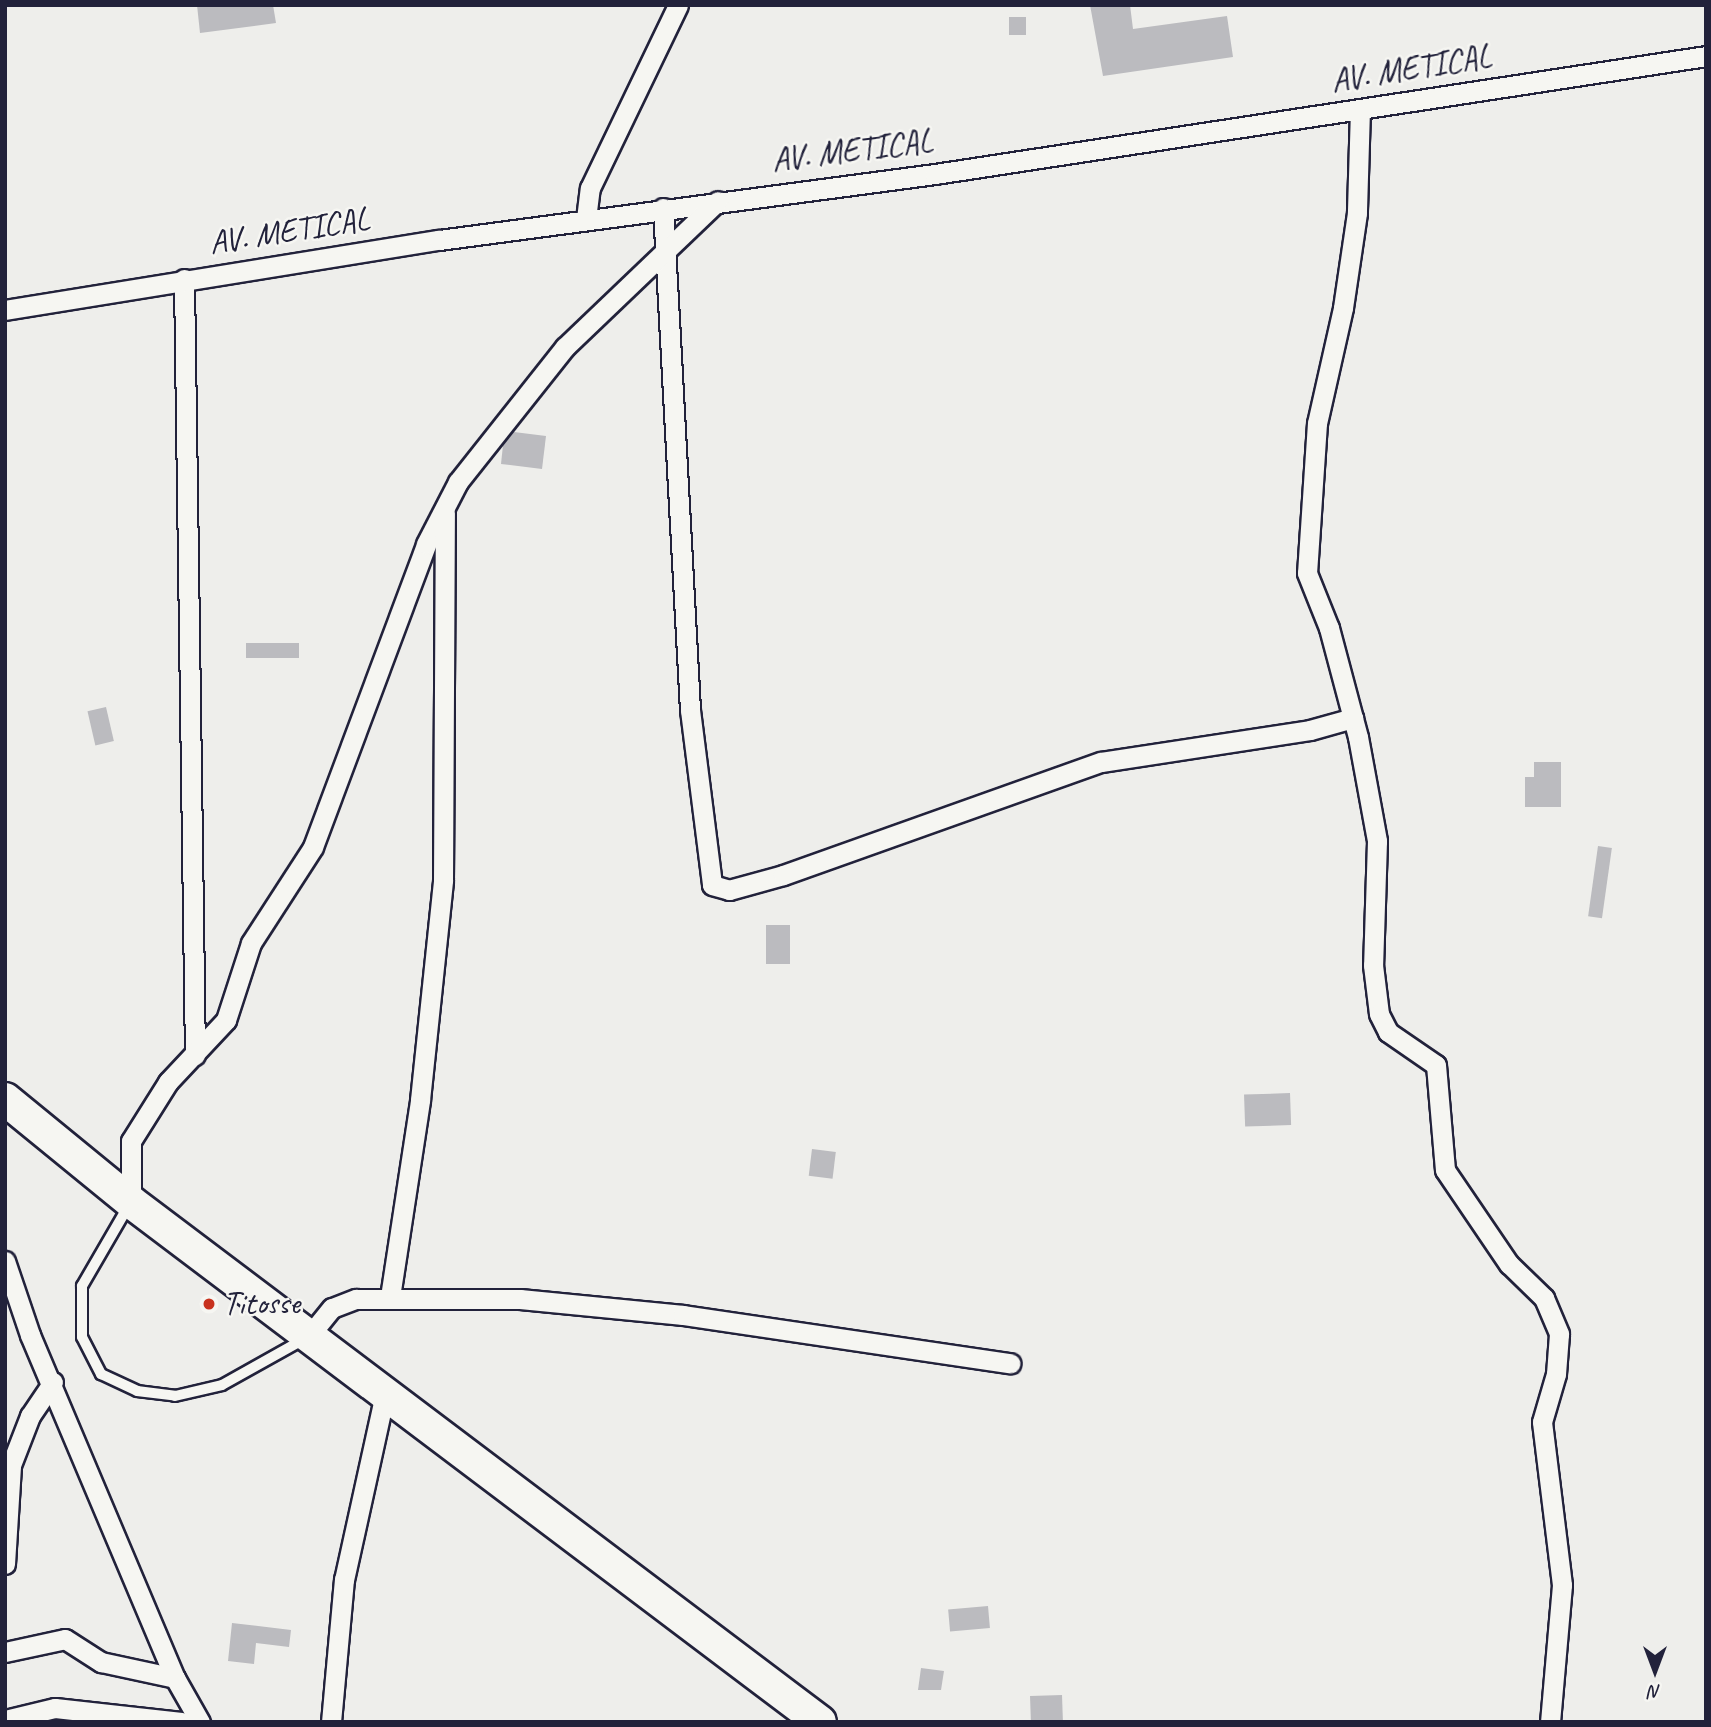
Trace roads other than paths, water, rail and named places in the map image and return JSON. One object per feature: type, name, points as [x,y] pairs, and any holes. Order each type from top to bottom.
[{"type":"highway","points":[[5,1099],[131,1202],[820,1722]]},
{"type":"street","points":[[586,219],[594,179],[678,5]]},
{"type":"street","name":"AV. METICAL","points":[[5,310],[184,279],[663,208],[935,174],[1706,56]]},
{"type":"street","points":[[1360,108],[1359,202],[1343,308],[1317,422],[1307,573],[1329,628],[1353,718],[1380,855],[1373,965],[1379,1014],[1388,1032],[1436,1065],[1445,1170],[1509,1264],[1544,1298],[1559,1334],[1556,1374],[1542,1422],[1562,1585],[1550,1722]]},
{"type":"street","points":[[131,1202],[131,1141],[168,1082],[226,1020],[256,935],[313,847],[425,544],[445,509],[473,462],[565,347],[666,254],[718,201]]},
{"type":"street","points":[[663,208],[690,710],[712,885],[729,890],[830,860],[1101,762],[1310,730],[1353,718]]},
{"type":"street","points":[[184,279],[195,1055]]},
{"type":"street","points":[[390,1297],[420,1100],[443,880],[445,509]]},
{"type":"street","points":[[5,1261],[175,1678],[200,1722]]},
{"type":"street","points":[[309,1336],[343,1302],[390,1297],[520,1299],[683,1315],[1010,1363]]},
{"type":"street","points":[[5,1564],[11,1465],[24,1426],[53,1382]]},
{"type":"street","points":[[331,1722],[344,1580],[385,1393]]},
{"type":"street","points":[[5,1652],[65,1639],[101,1662],[175,1678]]},
{"type":"street","points":[[5,1720],[55,1708],[181,1722]]},
{"type":"lane","points":[[131,1202],[82,1286],[82,1338],[101,1374],[137,1391],[175,1396],[222,1385],[309,1336]]},
{"type":"place","name":"Titosse","points":[[209,1304]]}]
